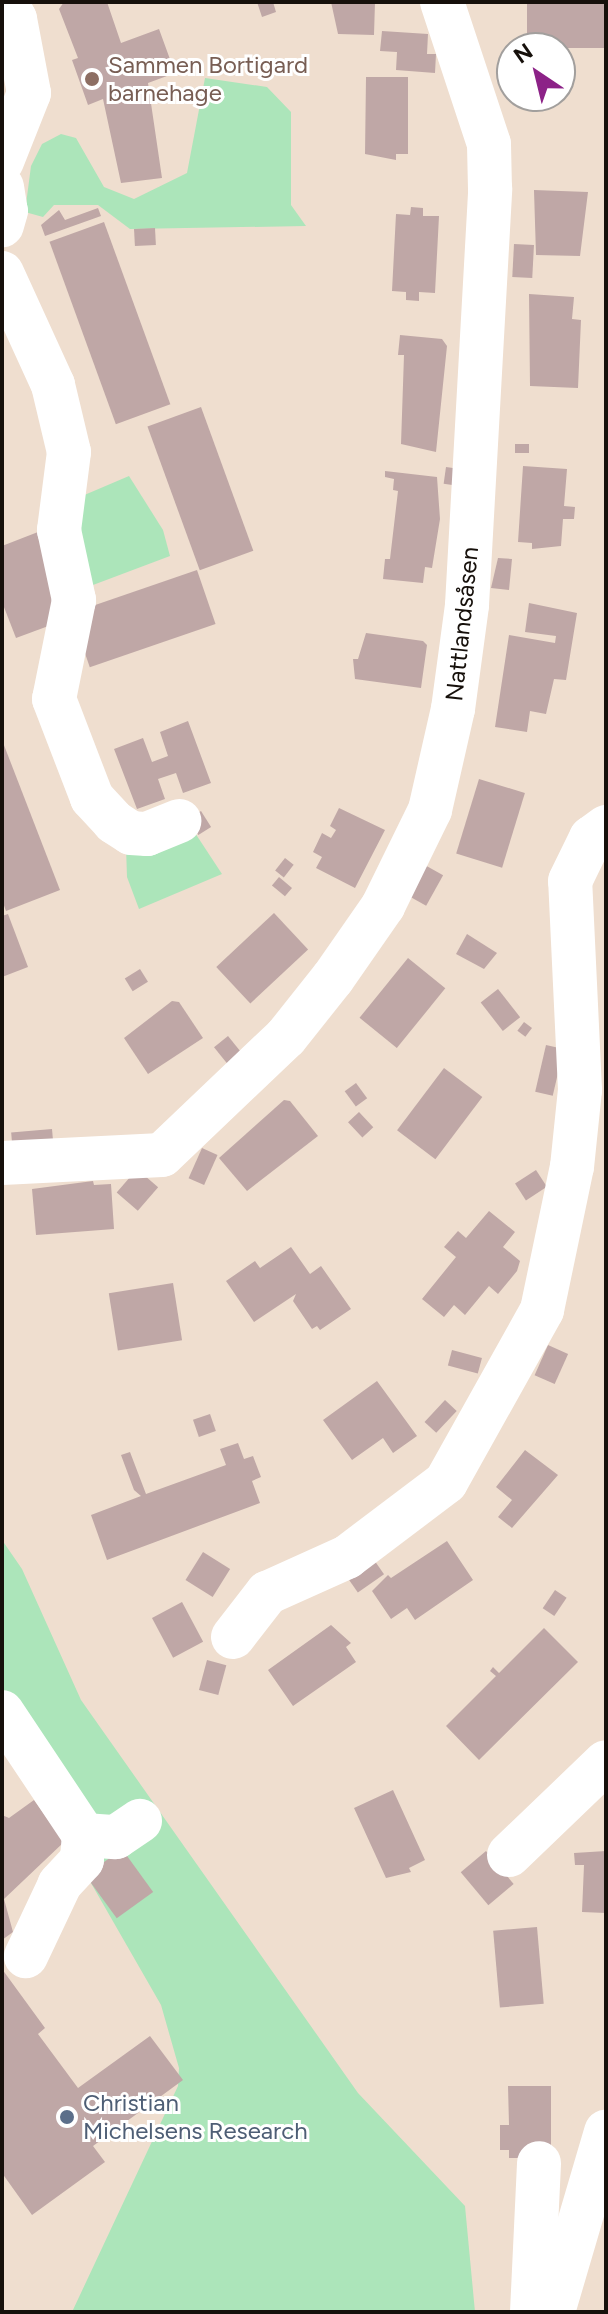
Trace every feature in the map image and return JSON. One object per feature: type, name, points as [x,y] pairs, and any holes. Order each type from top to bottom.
[{"type":"street","points":[[2,161],[29,93],[15,19],[6,2]]},
{"type":"street","name":"Nattlandsåsen","points":[[2,1163],[162,1155],[286,1037],[333,978],[383,906],[430,810],[453,709],[467,605],[490,189],[489,144],[442,2]]},
{"type":"street","points":[[2,187],[6,199],[2,225]]},
{"type":"street","points":[[2,273],[53,385],[69,452],[69,484],[59,530],[74,600],[54,699],[92,798],[114,822],[131,833],[147,834],[179,821]]},
{"type":"street","points":[[233,1637],[267,1593],[347,1557],[446,1482],[542,1310],[572,1167],[580,1090],[570,881],[591,838],[606,827]]},
{"type":"street","points":[[2,1712],[84,1835],[82,1860],[60,1884],[26,1956]]},
{"type":"street","points":[[509,1855],[606,1762]]},
{"type":"street","points":[[84,1835],[116,1837],[140,1821]]},
{"type":"street","points":[[553,2312],[606,2132]]},
{"type":"street","points":[[532,2312],[539,2163]]},
{"type":"green space","points":[[205,78],[267,87],[291,112],[291,205],[306,226],[130,229],[98,205],[54,205],[43,217],[25,212],[31,166],[42,144],[61,134],[76,138],[104,187],[134,199],[187,173]]},
{"type":"green space","points":[[129,476],[163,530],[170,556],[85,588],[75,499]]},
{"type":"green space","points":[[176,804],[222,874],[139,909],[127,877],[126,847]]},
{"type":"green space","points":[[2,1540],[22,1569],[81,1700],[358,2093],[465,2206],[475,2312],[72,2312],[178,2086],[179,2068],[161,2005],[2,1728]]},
{"type":"building","points":[[64,2],[107,2],[121,43],[159,29],[175,73],[148,83],[162,178],[121,183],[103,99],[88,105],[72,60],[78,58],[59,9]]},
{"type":"building","points":[[257,2],[273,2],[276,12],[262,17]]},
{"type":"building","points":[[331,2],[375,2],[374,35],[338,34]]},
{"type":"building","points":[[527,2],[606,2],[606,48],[576,48],[576,32],[527,32]]},
{"type":"building","points":[[382,31],[428,34],[427,54],[436,54],[435,73],[396,70],[397,52],[380,51]]},
{"type":"building","points":[[366,77],[408,77],[408,154],[396,154],[396,160],[365,154]]},
{"type":"building","points":[[534,190],[588,192],[580,256],[536,255]]},
{"type":"building","points":[[411,207],[423,208],[423,216],[439,216],[435,293],[419,292],[419,301],[406,300],[406,292],[392,291],[396,214],[410,215]]},
{"type":"building","points":[[98,208],[101,216],[45,236],[41,225],[59,210],[65,220]]},
{"type":"building","points":[[104,222],[170,404],[116,424],[49,242]]},
{"type":"building","points":[[155,228],[156,245],[135,246],[134,229]]},
{"type":"building","points":[[514,244],[534,245],[532,278],[512,277]]},
{"type":"building","points":[[529,294],[574,297],[572,319],[581,320],[578,388],[530,386]]},
{"type":"building","points":[[400,335],[442,339],[447,346],[436,452],[401,444],[404,355],[398,355]]},
{"type":"building","points":[[201,407],[253,551],[200,570],[147,426]]},
{"type":"building","points":[[515,444],[529,444],[529,453],[515,453]]},
{"type":"building","points":[[523,466],[567,469],[564,506],[575,507],[574,519],[563,519],[561,546],[532,549],[532,543],[518,542]]},
{"type":"building","points":[[446,467],[460,469],[457,486],[444,484]]},
{"type":"building","points":[[385,471],[437,477],[440,519],[432,568],[425,567],[423,583],[383,579],[385,559],[390,559],[398,491],[393,490],[394,479],[385,477]]},
{"type":"building","points":[[38,532],[70,618],[16,638],[2,602],[2,546]]},
{"type":"building","points":[[498,558],[512,559],[509,590],[491,588]]},
{"type":"building","points":[[197,570],[216,624],[90,667],[71,613]]},
{"type":"building","points":[[529,603],[577,613],[566,680],[554,679],[546,714],[530,711],[527,732],[495,727],[509,635],[555,643],[556,636],[525,632]]},
{"type":"building","points":[[366,633],[423,641],[427,645],[421,688],[355,679],[353,659],[358,659]]},
{"type":"building","points":[[188,721],[211,783],[183,793],[176,773],[158,779],[165,799],[137,809],[114,749],[143,738],[152,762],[168,756],[160,732]]},
{"type":"building","points":[[2,740],[60,890],[6,911],[2,900]]},
{"type":"building","points":[[479,779],[525,793],[502,868],[456,854]]},
{"type":"building","points":[[339,808],[385,830],[355,888],[316,868],[322,857],[313,852],[322,833],[331,838],[336,830],[330,826]]},
{"type":"building","points":[[201,811],[211,827],[198,835],[188,819]]},
{"type":"building","points":[[285,858],[294,865],[284,877],[275,871]]},
{"type":"building","points":[[423,864],[443,875],[426,906],[406,895]]},
{"type":"building","points":[[279,877],[292,888],[285,896],[272,885]]},
{"type":"building","points":[[274,913],[308,950],[250,1003],[216,967]]},
{"type":"building","points":[[8,914],[28,967],[2,977],[2,916]]},
{"type":"building","points":[[467,934],[497,953],[484,969],[456,954]]},
{"type":"building","points":[[408,958],[445,988],[397,1048],[360,1018]]},
{"type":"building","points":[[140,969],[148,982],[133,991],[125,979]]},
{"type":"building","points":[[498,989],[520,1017],[503,1031],[481,1003]]},
{"type":"building","points":[[172,1001],[179,1002],[203,1038],[148,1074],[124,1038]]},
{"type":"building","points":[[524,1022],[532,1028],[525,1037],[517,1031]]},
{"type":"building","points":[[228,1036],[244,1056],[230,1068],[214,1047]]},
{"type":"building","points":[[546,1045],[564,1049],[553,1096],[535,1092]]},
{"type":"building","points":[[444,1068],[482,1097],[435,1159],[397,1130]]},
{"type":"building","points":[[356,1083],[367,1098],[356,1107],[345,1091]]},
{"type":"building","points":[[284,1100],[290,1101],[318,1136],[247,1191],[219,1158]]},
{"type":"building","points":[[359,1112],[373,1127],[362,1138],[348,1122]]},
{"type":"building","points":[[52,1129],[54,1150],[13,1153],[11,1133]]},
{"type":"building","points":[[202,1148],[218,1155],[204,1185],[189,1178]]},
{"type":"building","points":[[137,1169],[158,1187],[138,1211],[117,1192]]},
{"type":"building","points":[[536,1170],[547,1187],[526,1200],[515,1184]]},
{"type":"building","points":[[93,1181],[94,1185],[111,1184],[114,1229],[36,1235],[32,1189]]},
{"type":"building","points":[[489,1211],[515,1232],[503,1247],[520,1261],[517,1271],[498,1294],[489,1286],[465,1315],[454,1305],[444,1317],[422,1299],[456,1257],[444,1247],[458,1231],[466,1238]]},
{"type":"building","points":[[291,1247],[310,1274],[321,1266],[351,1309],[320,1330],[317,1326],[312,1329],[293,1301],[296,1294],[254,1322],[226,1281],[255,1261],[260,1268]]},
{"type":"building","points":[[173,1283],[182,1340],[118,1350],[109,1293]]},
{"type":"building","points":[[548,1345],[568,1354],[555,1384],[535,1375]]},
{"type":"building","points":[[452,1350],[482,1358],[478,1373],[448,1365]]},
{"type":"building","points":[[377,1381],[417,1436],[393,1453],[383,1438],[352,1460],[323,1420]]},
{"type":"building","points":[[445,1400],[457,1411],[436,1433],[425,1422]]},
{"type":"building","points":[[210,1414],[216,1431],[199,1437],[193,1420]]},
{"type":"building","points":[[238,1443],[244,1459],[253,1456],[261,1477],[252,1481],[260,1503],[107,1560],[91,1515],[141,1496],[134,1490],[121,1455],[130,1452],[146,1494],[226,1465],[220,1449]]},
{"type":"building","points":[[525,1450],[558,1475],[512,1528],[498,1517],[512,1500],[496,1487]]},
{"type":"building","points":[[447,1541],[473,1580],[415,1620],[407,1608],[391,1619],[372,1591],[388,1575],[391,1578]]},
{"type":"building","points":[[203,1552],[230,1569],[213,1597],[186,1580]]},
{"type":"building","points":[[372,1557],[384,1574],[358,1593],[346,1575]]},
{"type":"building","points":[[555,1590],[567,1598],[554,1616],[543,1608]]},
{"type":"building","points":[[182,1602],[203,1642],[173,1658],[152,1618]]},
{"type":"building","points":[[331,1625],[351,1643],[346,1647],[356,1662],[293,1706],[268,1670]]},
{"type":"building","points":[[544,1628],[578,1662],[479,1760],[446,1726],[496,1676],[490,1671],[493,1667],[499,1673]]},
{"type":"building","points":[[207,1660],[226,1665],[218,1695],[199,1690]]},
{"type":"building","points":[[393,1790],[425,1860],[409,1868],[411,1872],[386,1878],[354,1808]]},
{"type":"building","points":[[34,1800],[64,1842],[4,1899],[13,1932],[2,1940],[2,1815],[9,1818]]},
{"type":"building","points":[[122,1849],[153,1892],[117,1918],[86,1875]]},
{"type":"building","points":[[486,1851],[514,1884],[488,1905],[461,1872]]},
{"type":"building","points":[[606,1851],[606,1913],[582,1912],[584,1865],[575,1865],[574,1853]]},
{"type":"building","points":[[537,1927],[544,2004],[500,2008],[493,1931]]},
{"type":"building","name":"Christian Michelsens Research","points":[[2,1969],[45,2028],[38,2034],[78,2088],[150,2036],[183,2080],[93,2146],[105,2162],[32,2215],[2,2173]]},
{"type":"building","points":[[508,2086],[551,2086],[551,2158],[509,2158],[509,2150],[500,2150],[500,2125],[509,2125]]},
{"type":"place","name":"Sammen Bortigard barnehage","points":[[92,79]]},
{"type":"place","name":"Christian Michelsens Research","points":[[67,2117]]}]
